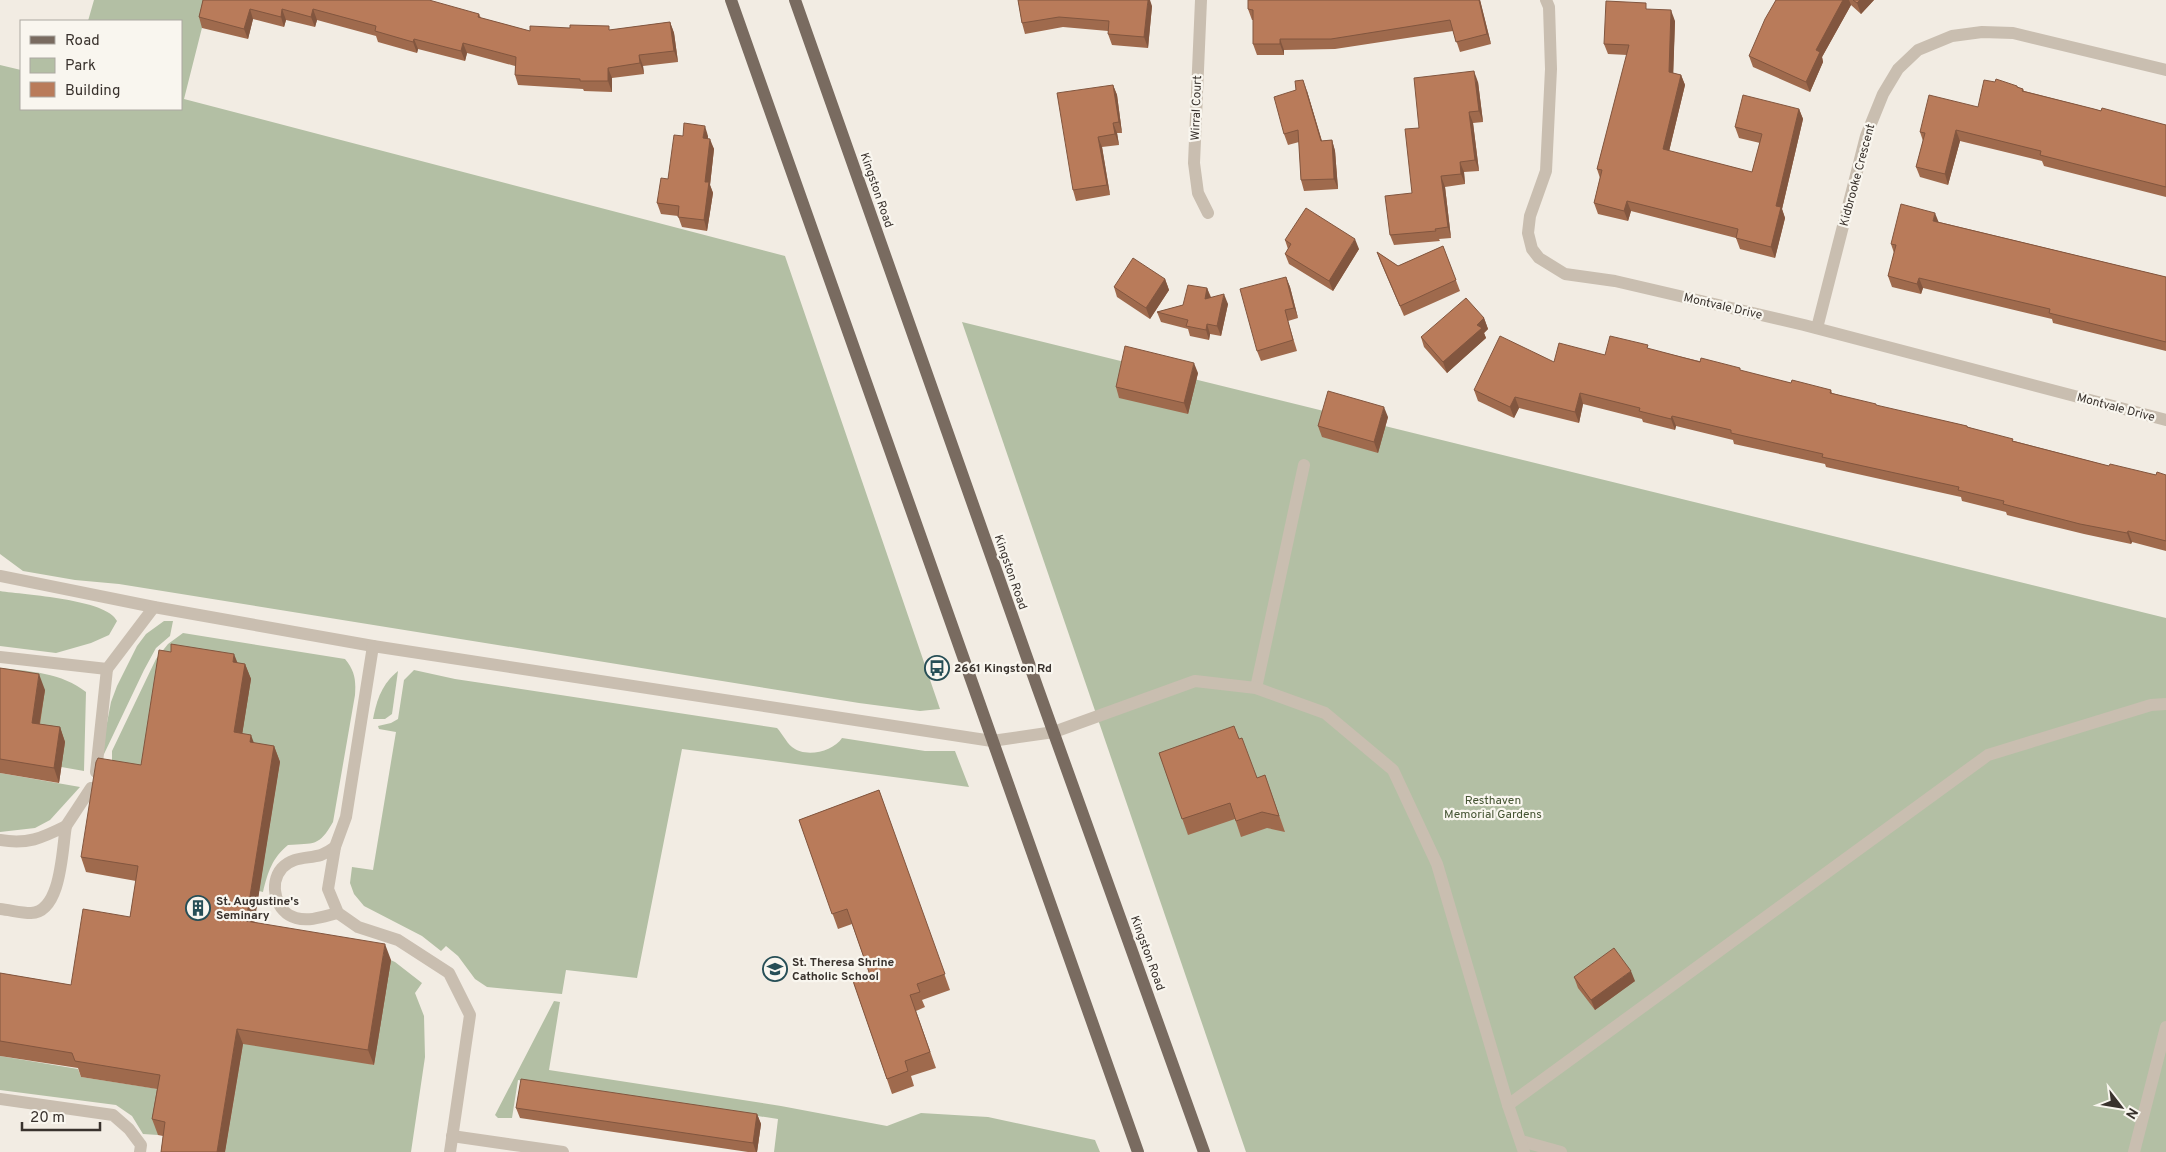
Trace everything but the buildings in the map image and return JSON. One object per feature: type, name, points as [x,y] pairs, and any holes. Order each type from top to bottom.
[{"type":"main road","points":[[730,0],[1138,1152]]},
{"type":"main road","name":"Kingston Road","points":[[795,0],[1204,1152]]},
{"type":"street","name":"Wirral Court","points":[[1201,0],[1194,163],[1198,193],[1208,213]]},
{"type":"street","name":"Montvale Drive","points":[[1546,0],[1549,7],[1551,69],[1546,171],[1530,216],[1528,233],[1532,249],[1539,258],[1565,274],[1615,281],[1817,328],[2166,420]]},
{"type":"street","name":"Kidbrooke Crescent","points":[[1817,328],[1866,136],[1883,94],[1898,68],[1918,50],[1952,36],[1982,32],[2013,33],[2166,70]]},
{"type":"street","points":[[1256,688],[1304,465]]},
{"type":"street","points":[[0,576],[373,646],[992,741],[1054,732],[1195,681],[1256,688],[1325,714],[1393,770],[1437,864],[1508,1105],[1523,1146],[1561,1152]]},
{"type":"street","points":[[96,772],[107,669],[154,606]]},
{"type":"street","points":[[373,646],[346,817],[335,847],[328,889],[338,913],[358,927],[398,940],[449,973],[470,1015],[450,1152]]},
{"type":"street","points":[[0,657],[107,669]]},
{"type":"street","points":[[1508,1105],[1988,755],[2151,705],[2166,704]]},
{"type":"street","points":[[0,909],[32,913],[46,906],[57,888],[66,826],[91,788]]},
{"type":"street","points":[[0,840],[18,843],[44,837],[66,826]]},
{"type":"street","points":[[335,847],[322,854],[294,860],[281,868],[275,882],[275,897],[282,910],[295,918],[310,920],[338,913]]},
{"type":"street","points":[[2134,1152],[2166,1027]]},
{"type":"street","points":[[0,1099],[113,1115],[129,1129],[141,1145],[140,1152]]},
{"type":"street","points":[[452,1136],[563,1152]]},
{"type":"green space","points":[[94,0],[209,0],[184,99],[785,256],[940,709],[920,711],[859,703],[119,584],[75,580],[23,571],[0,554],[0,65],[20,70],[20,110],[182,110],[182,20],[88,20]]},
{"type":"green space","name":"Resthaven Memorial Gardens","points":[[962,322],[2166,618],[2166,1152],[1246,1152]]},
{"type":"green space","points":[[0,591],[45,596],[82,603],[110,614],[117,621],[109,635],[91,643],[56,653],[0,646]]},
{"type":"green space","points":[[164,621],[173,621],[170,636],[156,648],[100,759],[111,702],[117,686],[137,646],[146,634]]},
{"type":"green space","points":[[183,633],[345,659],[354,676],[355,695],[333,822],[319,840],[310,843],[288,845],[278,855],[271,866],[263,892],[259,891],[280,762],[146,780],[112,775],[112,751],[156,659],[168,644]]},
{"type":"green space","points":[[0,668],[56,677],[86,692],[84,771],[33,762],[43,739],[0,682]]},
{"type":"green space","points":[[414,670],[455,679],[777,728],[792,747],[804,752],[811,753],[826,750],[838,743],[842,738],[925,751],[955,751],[969,787],[682,749],[637,978],[566,970],[562,994],[487,987],[475,979],[458,956],[446,946],[441,951],[422,936],[364,906],[354,894],[350,883],[352,867],[373,870],[396,732],[379,729],[378,726],[398,719],[404,680]]},
{"type":"green space","points":[[398,671],[392,714],[385,719],[373,719],[381,692],[392,676]]},
{"type":"green space","points":[[0,773],[80,787],[50,820],[35,828],[0,832]]},
{"type":"green space","points":[[275,926],[357,945],[395,962],[422,983],[415,993],[424,1016],[425,1057],[411,1152],[225,1152],[245,1031],[374,1065],[390,960],[280,942]]},
{"type":"green space","points":[[554,1001],[560,1002],[549,1070],[781,1106],[887,1126],[921,1113],[988,1117],[1095,1140],[1100,1152],[774,1152],[778,1119],[518,1080],[512,1118],[498,1118],[495,1115]]},
{"type":"green space","points":[[0,1056],[78,1069],[81,1077],[165,1090],[158,1135],[143,1134],[132,1116],[116,1105],[0,1090]]},
{"type":"place","name":"2661 Kingston Rd","points":[[937,668]]},
{"type":"place","name":"St. Augustine's Seminary","points":[[198,908]]},
{"type":"place","name":"St. Theresa Shrine Catholic School","points":[[775,969]]}]
